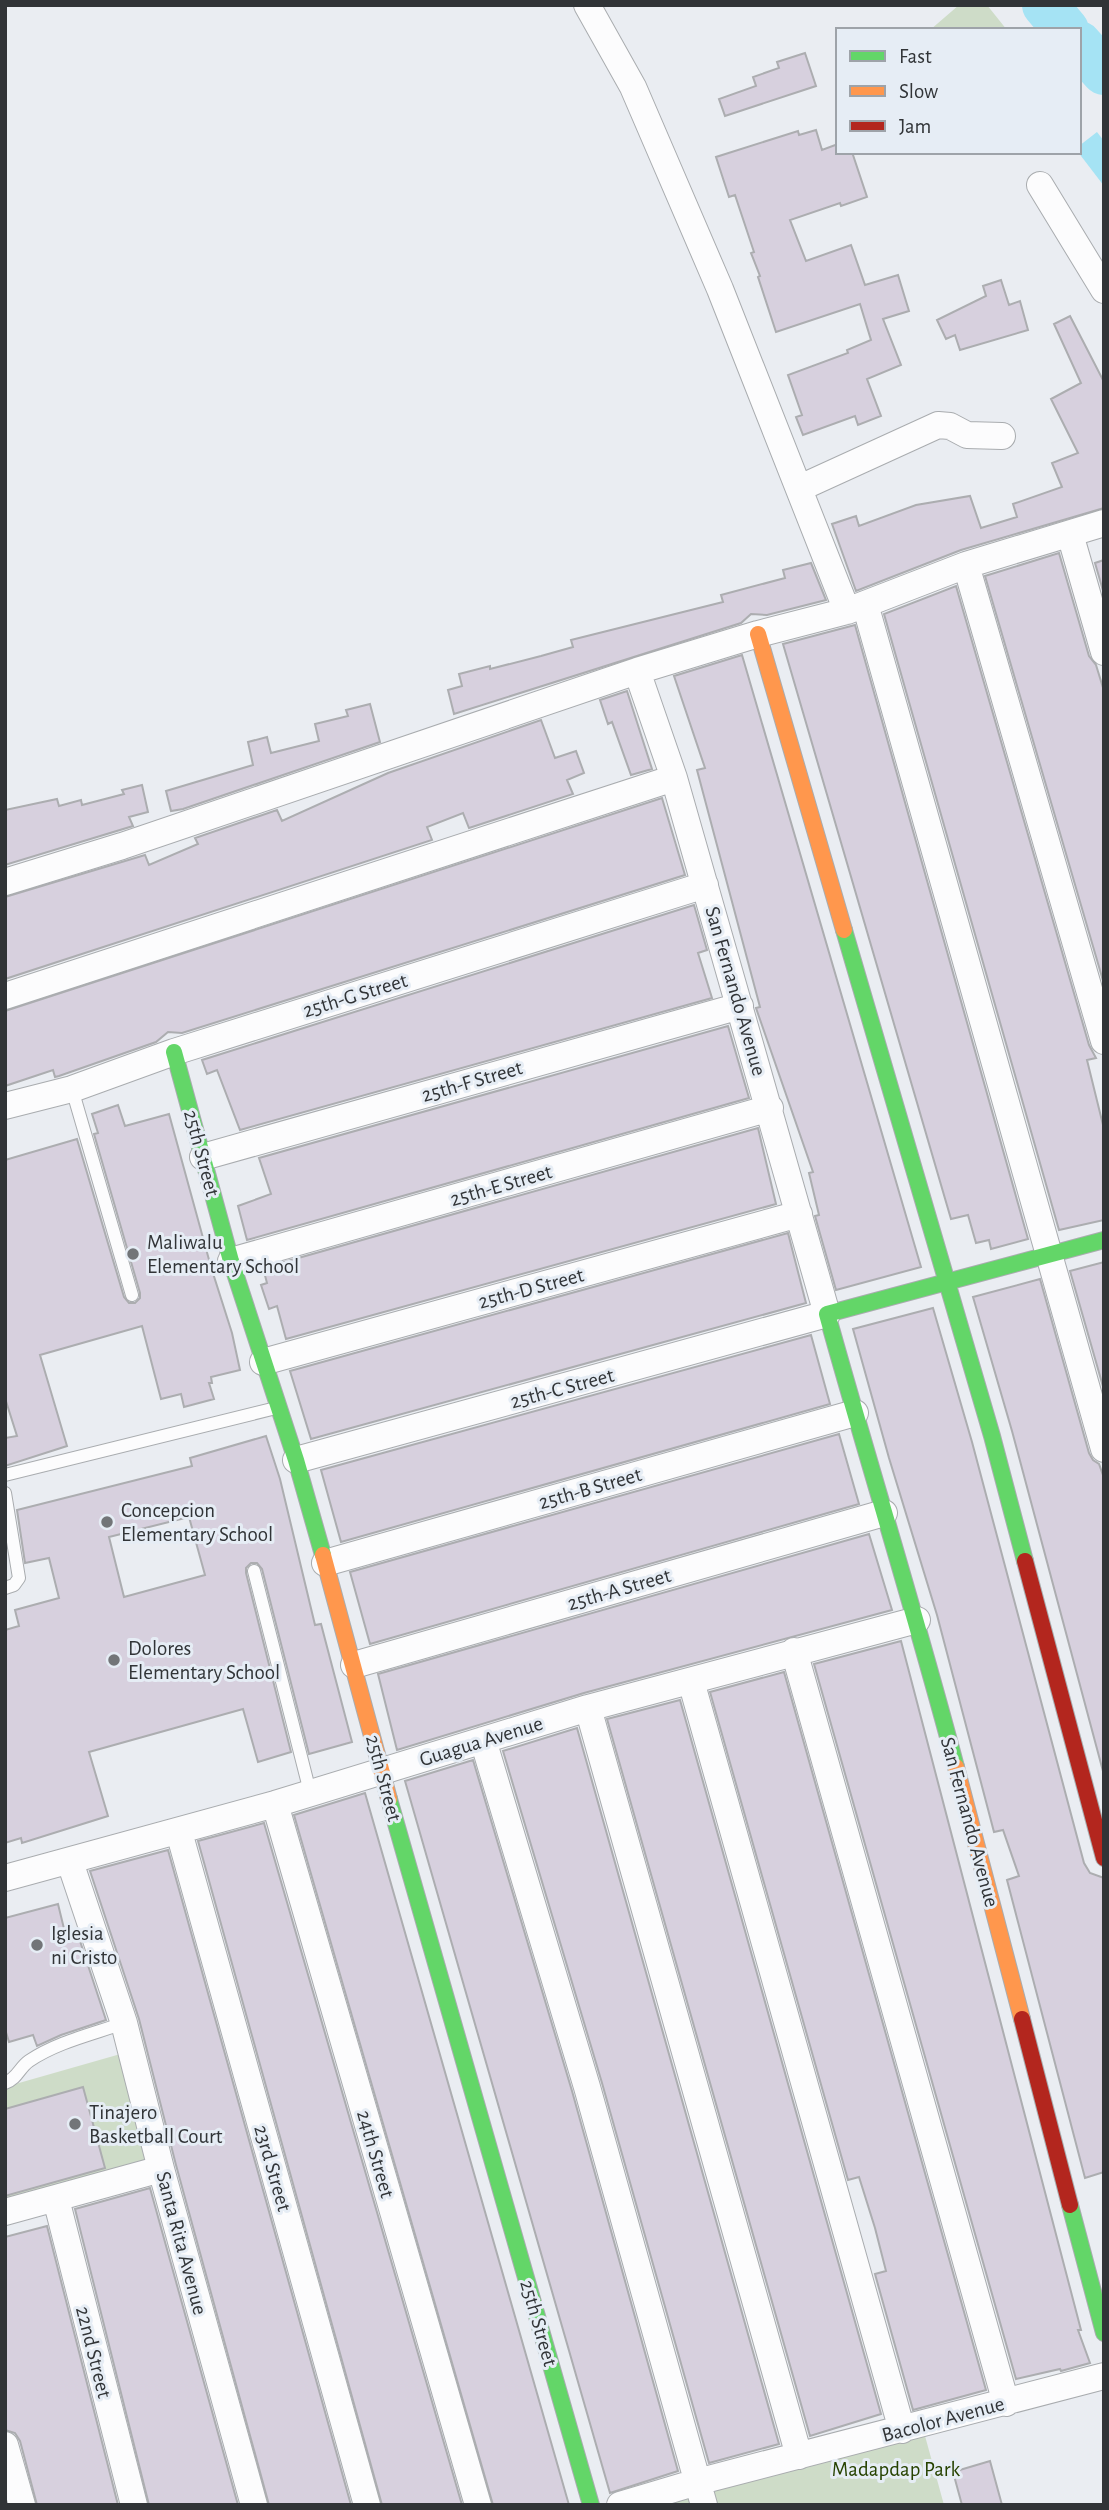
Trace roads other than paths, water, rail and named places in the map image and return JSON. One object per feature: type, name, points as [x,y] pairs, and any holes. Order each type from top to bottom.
[{"type":"street","points":[[587,5],[633,87],[720,289],[800,488],[856,607],[1049,1254],[1092,1364],[1104,1449]]},
{"type":"street","points":[[1040,185],[1104,290]]},
{"type":"street","points":[[800,488],[938,425],[950,426],[967,435],[1002,436]]},
{"type":"street","points":[[5,882],[122,846],[636,671],[856,607],[966,565],[1104,523]]},
{"type":"street","points":[[1070,534],[1104,652]]},
{"type":"street","points":[[966,565],[1104,1041]]},
{"type":"street","points":[[758,634],[992,1436],[1104,1858]]},
{"type":"street","name":"San Fernando Avenue","points":[[636,671],[674,778],[855,1413],[917,1620],[1104,2333]]},
{"type":"street","points":[[5,996],[674,778]]},
{"type":"street","name":"25th-G Street","points":[[5,1106],[72,1089],[174,1052],[705,885]]},
{"type":"street","name":"25th-F Street","points":[[203,1157],[740,1006]]},
{"type":"street","name":"25th Street","points":[[174,1052],[231,1261],[296,1460],[381,1772],[591,2505]]},
{"type":"street","name":"25th-E Street","points":[[231,1261],[770,1108]]},
{"type":"street","name":"25th-D Street","points":[[263,1362],[799,1214]]},
{"type":"street","points":[[827,1314],[1104,1240]]},
{"type":"street","name":"25th-C Street","points":[[296,1460],[827,1314]]},
{"type":"street","name":"25th-B Street","points":[[325,1563],[855,1413]]},
{"type":"street","name":"25th-A Street","points":[[354,1665],[884,1513]]},
{"type":"street","name":"Guagua Avenue","points":[[5,1878],[179,1832],[588,1708],[917,1620]]},
{"type":"street","points":[[794,1651],[1006,2403]]},
{"type":"street","points":[[691,1681],[902,2430]]},
{"type":"street","points":[[588,1708],[799,2456]]},
{"type":"street","points":[[483,1740],[587,2087],[700,2494]]},
{"type":"street","name":"24th Street","points":[[275,1804],[478,2505]]},
{"type":"street","name":"23rd Street","points":[[179,1832],[367,2505]]},
{"type":"street","name":"Santa Rita Avenue","points":[[70,1862],[124,2023],[161,2169],[254,2505]]},
{"type":"street","points":[[5,2212],[161,2169]]},
{"type":"street","name":"22nd Street","points":[[56,2199],[134,2505]]},
{"type":"street","name":"Bacolor Avenue","points":[[620,2505],[700,2494],[799,2456],[1104,2376]]},
{"type":"street","points":[[5,2445],[22,2505]]},
{"type":"lane","points":[[72,1089],[132,1295]]},
{"type":"lane","points":[[5,1475],[280,1407]]},
{"type":"lane","points":[[5,1493],[19,1578],[14,1585],[5,1588]]},
{"type":"lane","points":[[254,1571],[310,1792]]},
{"type":"lane","points":[[5,2083],[18,2076],[26,2062],[124,2023]]},
{"type":"water","points":[[1097,132],[1104,141],[1104,186],[1080,154],[1081,144]]},
{"type":"waterway","points":[[1045,5],[1064,28]]},
{"type":"waterway","points":[[1081,46],[1104,72]]},
{"type":"place","name":"Maliwalu Elementary School","points":[[133,1254]]},
{"type":"place","name":"Concepcion Elementary School","points":[[107,1522]]},
{"type":"place","name":"Dolores Elementary School","points":[[114,1660]]},
{"type":"place","name":"Iglesia ni Cristo","points":[[37,1945]]},
{"type":"place","name":"Tinajero Basketball Court","points":[[75,2124]]},
{"type":"park label","name":"Madapdap Park","points":[[896,2469]]}]
